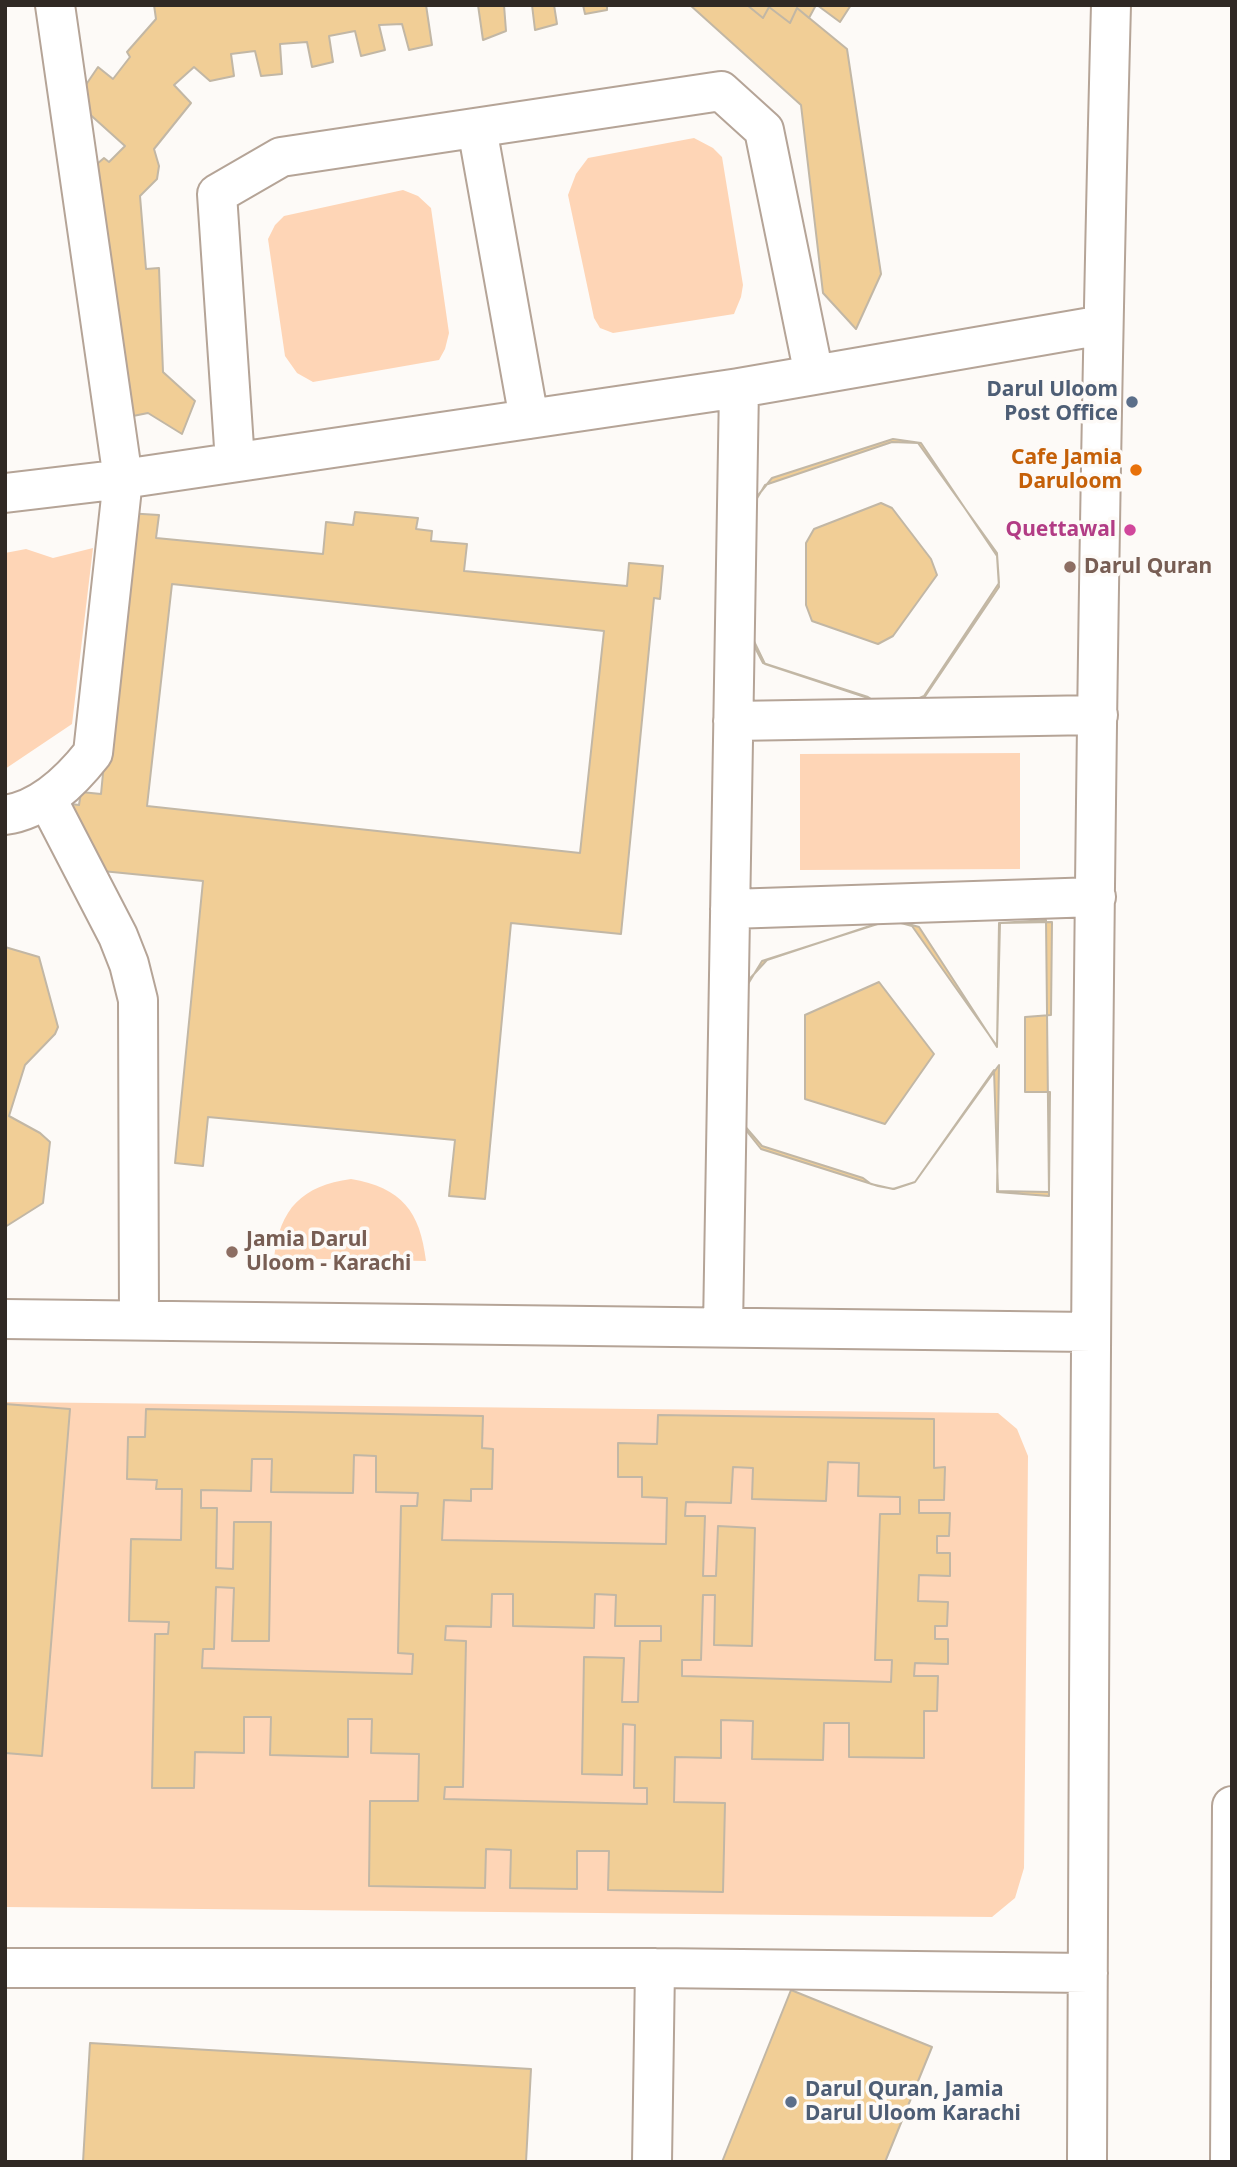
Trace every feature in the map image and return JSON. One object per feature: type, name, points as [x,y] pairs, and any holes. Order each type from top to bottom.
[{"type":"street","points":[[5,815],[19,813],[47,799],[76,775],[93,753],[123,479],[55,5]]},
{"type":"street","points":[[1087,2162],[1091,1332],[1103,325],[1111,5]]},
{"type":"street","points":[[235,462],[217,194],[281,157],[721,91],[764,130],[814,375]]},
{"type":"street","points":[[477,128],[529,419]]},
{"type":"street","points":[[5,494],[738,388],[1103,325]]},
{"type":"street","points":[[723,1327],[738,388]]},
{"type":"street","points":[[733,721],[1098,715]]},
{"type":"street","points":[[47,799],[118,936],[129,964],[138,1000],[139,1320]]},
{"type":"street","points":[[730,909],[1096,897]]},
{"type":"street","points":[[5,1318],[1091,1332]]},
{"type":"street","points":[[1230,2162],[1232,1806]]},
{"type":"street","points":[[5,1968],[655,1968],[1088,1973]]},
{"type":"street","points":[[652,2162],[655,1968]]},
{"type":"shaded area","points":[[694,138],[713,148],[722,157],[743,285],[734,314],[613,333],[600,328],[594,318],[568,195],[576,174],[588,158]]},
{"type":"shaded area","points":[[403,190],[418,196],[431,208],[449,333],[445,349],[439,360],[313,382],[297,373],[285,356],[268,239],[275,225],[284,216]]},
{"type":"shaded area","points":[[93,548],[72,724],[5,769],[5,553],[26,549],[53,558]]},
{"type":"shaded area","points":[[1020,753],[1020,869],[800,870],[800,754]]},
{"type":"shaded area","points":[[351,1179],[383,1189],[405,1205],[419,1228],[426,1261],[274,1258],[282,1226],[296,1202],[319,1187]]},
{"type":"shaded area","points":[[5,1402],[998,1413],[1017,1429],[1028,1456],[1024,1868],[1015,1898],[992,1917],[5,1907]]},
{"type":"building","points":[[154,5],[426,5],[432,45],[409,50],[402,24],[379,25],[385,50],[361,56],[355,31],[329,36],[333,62],[312,67],[307,42],[280,44],[282,74],[261,76],[255,51],[231,54],[234,76],[210,81],[194,67],[174,85],[191,103],[154,149],[159,166],[157,179],[140,196],[146,269],[159,268],[163,372],[195,401],[182,434],[148,413],[133,416],[97,164],[104,158],[109,162],[125,146],[85,110],[81,92],[98,67],[113,79],[130,57],[127,52],[156,19]]},
{"type":"building","points":[[478,5],[504,5],[506,31],[483,40]]},
{"type":"building","points":[[532,5],[554,5],[557,24],[535,30]]},
{"type":"building","points":[[583,5],[607,5],[607,10],[585,14]]},
{"type":"building","points":[[690,5],[747,5],[763,18],[769,7],[790,23],[797,8],[847,49],[881,274],[856,329],[823,293],[801,105]]},
{"type":"building","points":[[747,5],[816,5],[809,18],[797,8],[790,23],[769,7],[763,18]]},
{"type":"building","points":[[817,5],[851,5],[840,22]]},
{"type":"building","points":[[893,439],[921,443],[997,556],[999,587],[924,698],[891,712],[868,697],[763,663],[751,640],[751,504],[772,478]]},
{"type":"building","points":[[892,442],[918,443],[997,553],[999,583],[924,696],[891,711],[871,699],[765,664],[751,635],[753,505],[765,485]],"holes":[[[881,503],[892,508],[931,559],[937,575],[893,636],[878,644],[812,621],[806,605],[806,543],[814,529]]]},
{"type":"building","points":[[355,512],[418,518],[416,529],[432,531],[431,541],[467,544],[464,571],[627,586],[629,563],[663,566],[660,599],[654,598],[621,934],[511,923],[485,1199],[449,1196],[455,1140],[208,1117],[203,1166],[175,1163],[203,881],[72,868],[63,803],[79,805],[81,792],[101,794],[126,513],[159,515],[156,538],[323,554],[326,522],[353,525]],"holes":[[[172,584],[604,631],[580,853],[147,806]]]},
{"type":"building","points":[[891,919],[919,927],[997,1047],[1000,923],[1052,922],[1051,1015],[1025,1017],[1025,1092],[1050,1092],[1049,1192],[998,1191],[994,1070],[915,1182],[894,1189],[761,1149],[741,1124],[743,986],[767,960]]},
{"type":"building","points":[[890,920],[912,926],[997,1046],[999,923],[1046,920],[1049,1196],[997,1192],[999,1065],[915,1182],[893,1189],[871,1184],[863,1178],[762,1146],[743,1124],[745,989],[762,961]],"holes":[[[879,982],[934,1054],[885,1124],[805,1099],[805,1015]]]},
{"type":"building","points":[[5,947],[39,957],[58,1027],[55,1034],[25,1065],[9,1116],[40,1133],[50,1142],[43,1203],[5,1227]]},
{"type":"building","points":[[5,1404],[70,1409],[42,1756],[5,1753]]},
{"type":"building","points":[[146,1409],[483,1416],[482,1448],[493,1449],[492,1489],[471,1489],[471,1501],[444,1500],[442,1540],[666,1544],[667,1498],[642,1497],[642,1477],[618,1477],[618,1443],[657,1444],[658,1415],[934,1419],[934,1468],[945,1467],[944,1500],[919,1500],[919,1513],[950,1513],[949,1536],[937,1536],[937,1553],[950,1553],[950,1576],[919,1575],[918,1601],[948,1602],[947,1626],[935,1626],[935,1639],[948,1639],[948,1664],[915,1663],[914,1676],[938,1676],[937,1711],[924,1711],[924,1758],[849,1757],[849,1723],[824,1723],[823,1760],[752,1759],[753,1721],[721,1720],[721,1758],[675,1757],[674,1802],[725,1803],[723,1892],[608,1890],[609,1851],[577,1851],[577,1889],[510,1888],[511,1850],[486,1849],[485,1888],[369,1886],[370,1801],[418,1801],[419,1754],[371,1753],[372,1719],[348,1719],[348,1757],[270,1755],[271,1717],[244,1717],[244,1753],[195,1752],[194,1788],[152,1788],[155,1634],[168,1634],[169,1622],[129,1621],[131,1539],[181,1540],[182,1489],[156,1489],[157,1480],[127,1479],[128,1437],[145,1437]],"holes":[[[354,1455],[376,1456],[376,1492],[418,1493],[417,1506],[401,1506],[398,1653],[413,1654],[412,1674],[202,1668],[203,1649],[214,1649],[216,1587],[234,1588],[232,1641],[269,1641],[271,1522],[234,1522],[233,1569],[216,1568],[217,1508],[201,1508],[201,1490],[251,1491],[252,1459],[272,1459],[271,1492],[353,1493]],[[828,1462],[859,1463],[858,1496],[900,1497],[900,1514],[880,1514],[875,1660],[892,1660],[891,1682],[682,1676],[682,1660],[701,1660],[703,1595],[715,1595],[714,1645],[752,1646],[755,1528],[718,1526],[716,1576],[703,1576],[705,1516],[685,1516],[686,1502],[731,1503],[733,1467],[753,1468],[752,1499],[826,1501]],[[492,1594],[513,1594],[513,1626],[594,1628],[595,1594],[616,1595],[615,1626],[661,1626],[661,1641],[640,1641],[638,1702],[622,1702],[624,1658],[584,1657],[582,1774],[622,1775],[623,1724],[635,1725],[634,1788],[647,1788],[647,1804],[444,1799],[445,1787],[463,1787],[466,1641],[445,1640],[446,1626],[491,1627]]]},
{"type":"building","points":[[791,1990],[932,2047],[885,2162],[722,2162]]},
{"type":"building","points":[[90,2043],[531,2069],[526,2162],[83,2162]]},
{"type":"place","name":"Darul Uloom Post Office","points":[[1132,402]]},
{"type":"place","name":"Cafe Jamia Daruloom","points":[[1136,470]]},
{"type":"place","name":"Quettawal","points":[[1130,530]]},
{"type":"place","name":"Darul Quran","points":[[1070,567]]},
{"type":"place","name":"Jamia Darul Uloom - Karachi","points":[[232,1252]]},
{"type":"place","name":"Darul Quran, Jamia Darul Uloom Karachi","points":[[791,2102]]}]
